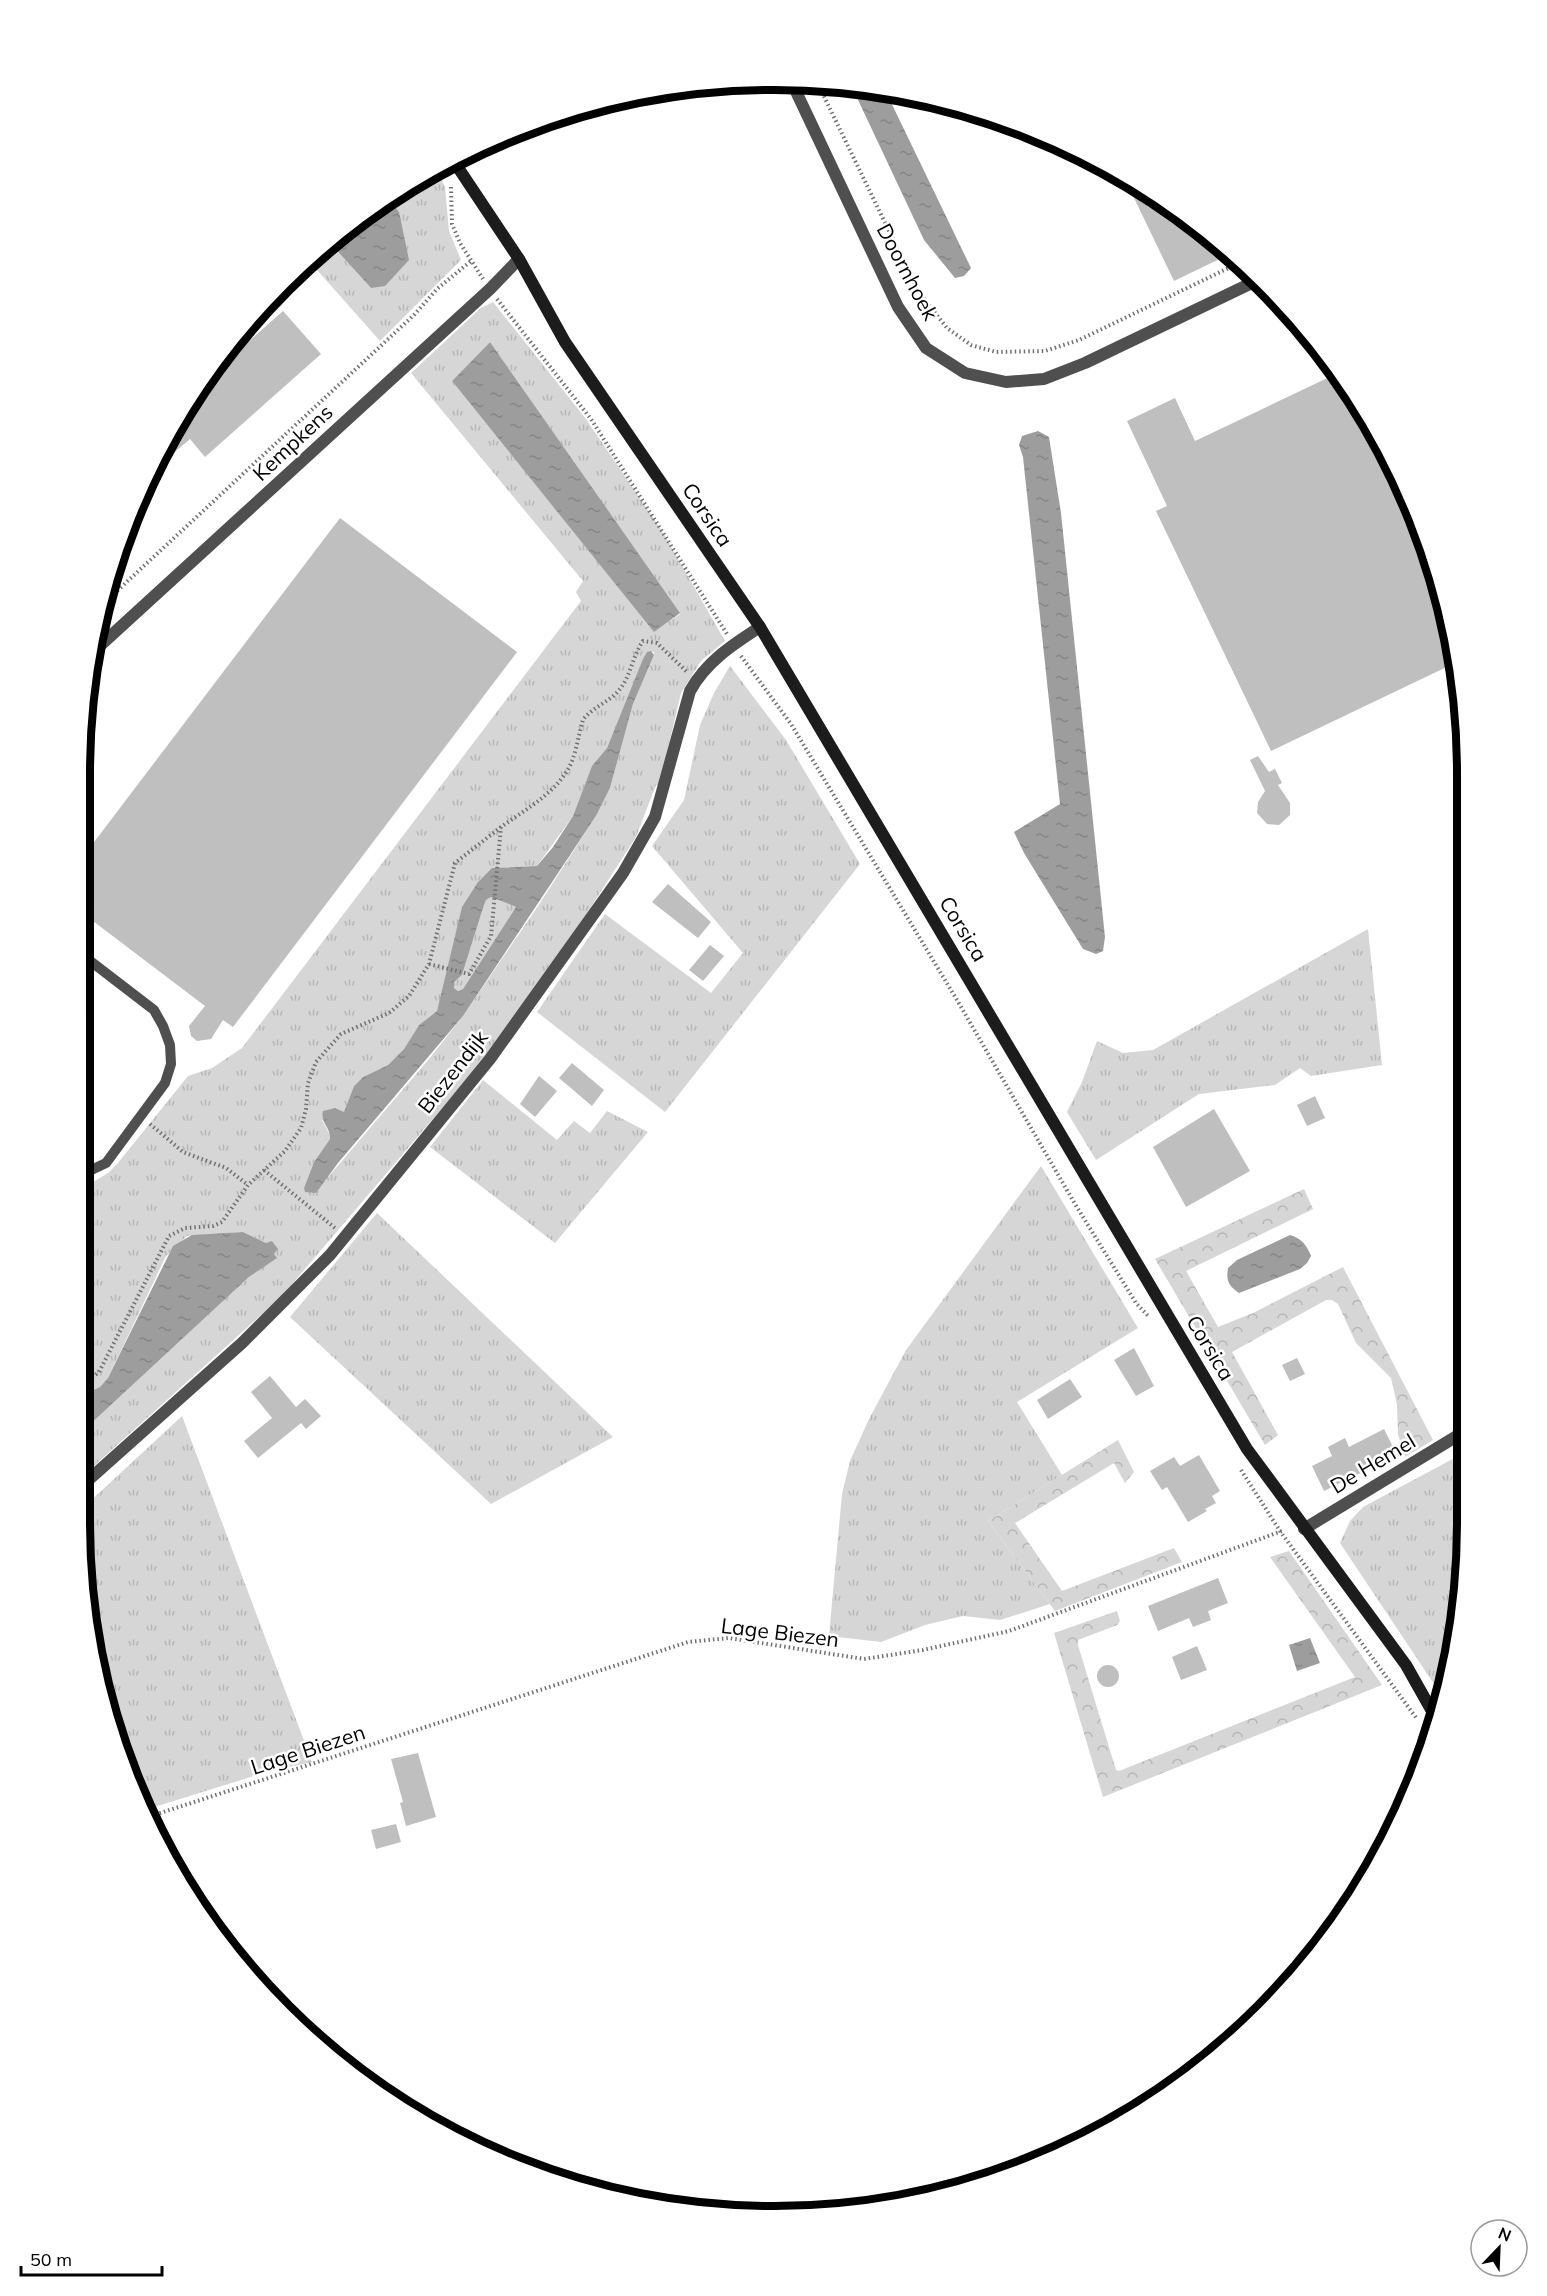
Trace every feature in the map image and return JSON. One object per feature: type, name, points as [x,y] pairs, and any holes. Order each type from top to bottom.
[{"type":"street","name":"Doornhoek","points":[[796,90],[898,307],[926,348],[965,373],[1006,382],[1044,379],[1085,363],[1250,284]]},
{"type":"street","name":"Corsica","points":[[458,167],[519,259],[565,342],[760,627],[1247,1449],[1406,1665],[1431,1709]]},
{"type":"street","name":"Kempkens","points":[[102,643],[490,289],[519,259]]},
{"type":"street","name":"Biezendijk","points":[[90,1479],[242,1343],[330,1255],[490,1059],[633,854],[655,817],[690,691],[704,669],[732,644],[760,627]]},
{"type":"street","name":"De Hemel","points":[[1304,1529],[1457,1436]]},
{"type":"lane","points":[[90,960],[154,1010],[170,1045],[171,1064],[165,1083],[106,1163],[90,1171]]},
{"type":"path","name":"Doornhoek","points":[[822,91],[918,291],[947,328],[971,345],[996,352],[1045,351],[1079,340],[1231,267]]},
{"type":"path","points":[[447,180],[452,188],[452,224],[471,261],[490,289],[591,418],[686,565],[732,644]]},
{"type":"path","name":"Kempkens","points":[[114,594],[414,315],[437,289],[471,261]]},
{"type":"path","points":[[90,1380],[99,1372],[169,1236],[185,1227],[213,1226],[222,1222],[248,1185],[285,1151],[301,1128],[306,1109],[308,1083],[316,1062],[328,1046],[341,1034],[400,1005],[429,964],[455,863],[551,790],[562,779],[572,761],[583,720],[618,692],[644,641],[657,643],[687,672]]},
{"type":"path","points":[[429,964],[465,975],[469,974],[491,936],[501,827]]},
{"type":"path","points":[[141,1116],[183,1152],[226,1168],[248,1185]]},
{"type":"path","points":[[264,1170],[339,1231]]},
{"type":"path","name":"Lage Biezen","points":[[155,1815],[687,1642],[729,1638],[864,1659],[923,1650],[1009,1631],[1280,1531],[1304,1529]]},
{"type":"green space","points":[[440,177],[445,187],[449,231],[461,260],[380,341],[315,267],[336,249],[371,288],[399,212],[394,205]]},
{"type":"green space","points":[[493,302],[586,419],[662,531],[725,641],[701,661],[681,693],[659,786],[656,785],[636,837],[558,958],[483,1060],[282,1296],[90,1469],[90,1424],[249,1277],[276,1258],[270,1242],[266,1243],[243,1232],[187,1236],[166,1256],[108,1378],[100,1387],[90,1392],[90,1184],[108,1173],[117,1164],[188,1076],[212,1068],[242,1048],[581,601],[576,592],[583,581],[411,373],[481,308]],"holes":[[[490,342],[680,614],[654,631],[452,381]],[[647,652],[654,652],[633,704],[610,788],[596,816],[538,906],[463,1016],[429,1059],[329,1176],[304,1188],[314,1162],[330,1139],[322,1120],[344,1113],[354,1086],[363,1077],[388,1065],[404,1049],[419,1025],[437,1011],[478,882],[493,868],[537,866],[573,816],[592,767],[607,748]]]},
{"type":"green space","points":[[730,666],[786,740],[860,864],[665,1112],[537,1012],[605,914],[711,993],[743,953],[652,846],[684,800],[700,725],[714,693]]},
{"type":"green space","points":[[491,897],[516,907],[463,989],[458,991],[454,988],[454,982],[462,975],[483,908],[486,900]]},
{"type":"green space","points":[[1368,929],[1382,1065],[1311,1076],[1300,1068],[1275,1085],[1199,1094],[1096,1160],[1067,1112],[1082,1082],[1097,1041],[1123,1053],[1153,1050]]},
{"type":"green space","points":[[483,1080],[557,1140],[574,1121],[590,1133],[607,1111],[648,1132],[555,1243],[430,1147]]},
{"type":"green space","points":[[1041,1166],[1138,1328],[1017,1402],[1062,1475],[988,1521],[1050,1604],[1000,1620],[963,1616],[925,1625],[881,1642],[829,1636],[842,1494],[850,1461],[869,1419],[906,1350]]},
{"type":"green space","points":[[1304,1189],[1313,1209],[1186,1271],[1218,1327],[1253,1313],[1343,1267],[1433,1440],[1405,1457],[1398,1434],[1397,1404],[1391,1378],[1356,1343],[1338,1304],[1332,1300],[1326,1300],[1232,1352],[1278,1435],[1265,1445],[1155,1259]]},
{"type":"green space","points":[[377,1213],[613,1437],[491,1504],[290,1317]]},
{"type":"green space","points":[[182,1416],[312,1762],[270,1771],[152,1808],[126,1742],[103,1656],[91,1567],[90,1501]]},
{"type":"green space","points":[[1118,1440],[1134,1472],[1125,1483],[1114,1463],[1015,1523],[1062,1591],[1174,1548],[1182,1562],[1055,1611],[988,1521]]},
{"type":"green space","points":[[1457,1457],[1456,1567],[1444,1656],[1437,1688],[1340,1543],[1350,1521],[1363,1507]]},
{"type":"green space","points":[[1289,1551],[1382,1685],[1103,1797],[1054,1633],[1117,1611],[1120,1621],[1117,1625],[1078,1640],[1078,1645],[1116,1770],[1119,1771],[1355,1677],[1270,1557]]},
{"type":"water","points":[[856,95],[890,100],[971,268],[964,276],[955,278],[924,240]]},
{"type":"water","points":[[394,205],[399,212],[409,260],[385,286],[371,288],[336,249]]},
{"type":"water","points":[[490,342],[680,613],[654,632],[452,381]]},
{"type":"water","points":[[1038,431],[1049,437],[1061,513],[1105,937],[1103,951],[1096,954],[1083,949],[1024,853],[1014,832],[1060,804],[1023,457],[1019,445],[1022,436]]},
{"type":"water","points":[[651,651],[654,655],[633,704],[610,788],[596,816],[463,1016],[338,1163],[316,1193],[305,1192],[304,1188],[314,1162],[330,1139],[322,1115],[323,1111],[335,1108],[344,1112],[354,1086],[363,1077],[388,1065],[404,1049],[419,1025],[437,1011],[462,907],[478,882],[492,868],[537,866],[553,847],[573,816],[592,766],[607,748],[647,652]],"holes":[[[491,897],[516,907],[463,989],[458,991],[454,988],[454,982],[462,975],[486,900]]]},
{"type":"water","points":[[243,1232],[266,1243],[272,1241],[278,1249],[274,1254],[277,1258],[249,1277],[90,1424],[90,1392],[100,1387],[108,1378],[173,1246],[192,1235]]},
{"type":"water","points":[[1290,1235],[1301,1240],[1307,1248],[1311,1256],[1307,1263],[1300,1269],[1239,1293],[1232,1288],[1227,1276],[1228,1268],[1237,1260]]},
{"type":"water","points":[[1310,1638],[1320,1663],[1297,1671],[1289,1645]]},
{"type":"building","points":[[1131,192],[1190,231],[1222,258],[1174,281]]},
{"type":"building","points":[[283,311],[321,354],[205,457],[190,439],[167,459],[205,394],[231,357]]},
{"type":"building","points":[[1330,377],[1387,471],[1405,512],[1434,597],[1448,666],[1271,751],[1156,511],[1167,506],[1127,421],[1175,398],[1195,441]]},
{"type":"building","points":[[340,518],[517,652],[233,1027],[223,1020],[211,1039],[197,1041],[191,1036],[189,1026],[205,1006],[90,919],[90,847]]},
{"type":"building","points":[[1258,756],[1269,772],[1275,769],[1282,783],[1278,785],[1290,803],[1290,815],[1279,825],[1267,824],[1257,813],[1258,802],[1265,791],[1250,760]]},
{"type":"building","points":[[668,884],[711,922],[698,938],[652,902]]},
{"type":"building","points":[[710,945],[724,956],[703,981],[689,970]]},
{"type":"building","points":[[572,1063],[604,1090],[592,1106],[559,1078]]},
{"type":"building","points":[[539,1076],[557,1091],[535,1117],[520,1104]]},
{"type":"building","points":[[1315,1096],[1325,1118],[1307,1126],[1297,1105]]},
{"type":"building","points":[[1214,1109],[1250,1171],[1186,1207],[1153,1147]]},
{"type":"building","points":[[1134,1348],[1154,1386],[1136,1396],[1114,1360]]},
{"type":"building","points":[[1297,1358],[1305,1374],[1290,1381],[1282,1365]]},
{"type":"building","points":[[270,1376],[296,1407],[305,1399],[321,1416],[306,1429],[301,1423],[258,1458],[244,1441],[272,1418],[251,1392]]},
{"type":"building","points":[[1070,1379],[1082,1397],[1048,1419],[1037,1400]]},
{"type":"building","points":[[1384,1429],[1397,1455],[1324,1491],[1312,1466],[1332,1456],[1328,1447],[1345,1438],[1349,1447]]},
{"type":"building","points":[[1199,1455],[1220,1491],[1212,1496],[1216,1503],[1188,1522],[1167,1487],[1162,1490],[1150,1471],[1174,1457],[1180,1466]]},
{"type":"building","points":[[1218,1578],[1228,1603],[1208,1611],[1211,1620],[1193,1627],[1189,1618],[1158,1631],[1148,1606]]},
{"type":"building","points":[[1197,1646],[1207,1670],[1181,1680],[1172,1657]]},
{"type":"building","points":[[1108,1665],[1116,1668],[1119,1676],[1116,1684],[1108,1687],[1100,1684],[1097,1676],[1100,1668]]},
{"type":"building","points":[[418,1753],[436,1817],[406,1826],[400,1803],[403,1802],[391,1759]]},
{"type":"building","points":[[396,1824],[401,1842],[376,1849],[371,1830]]}]
